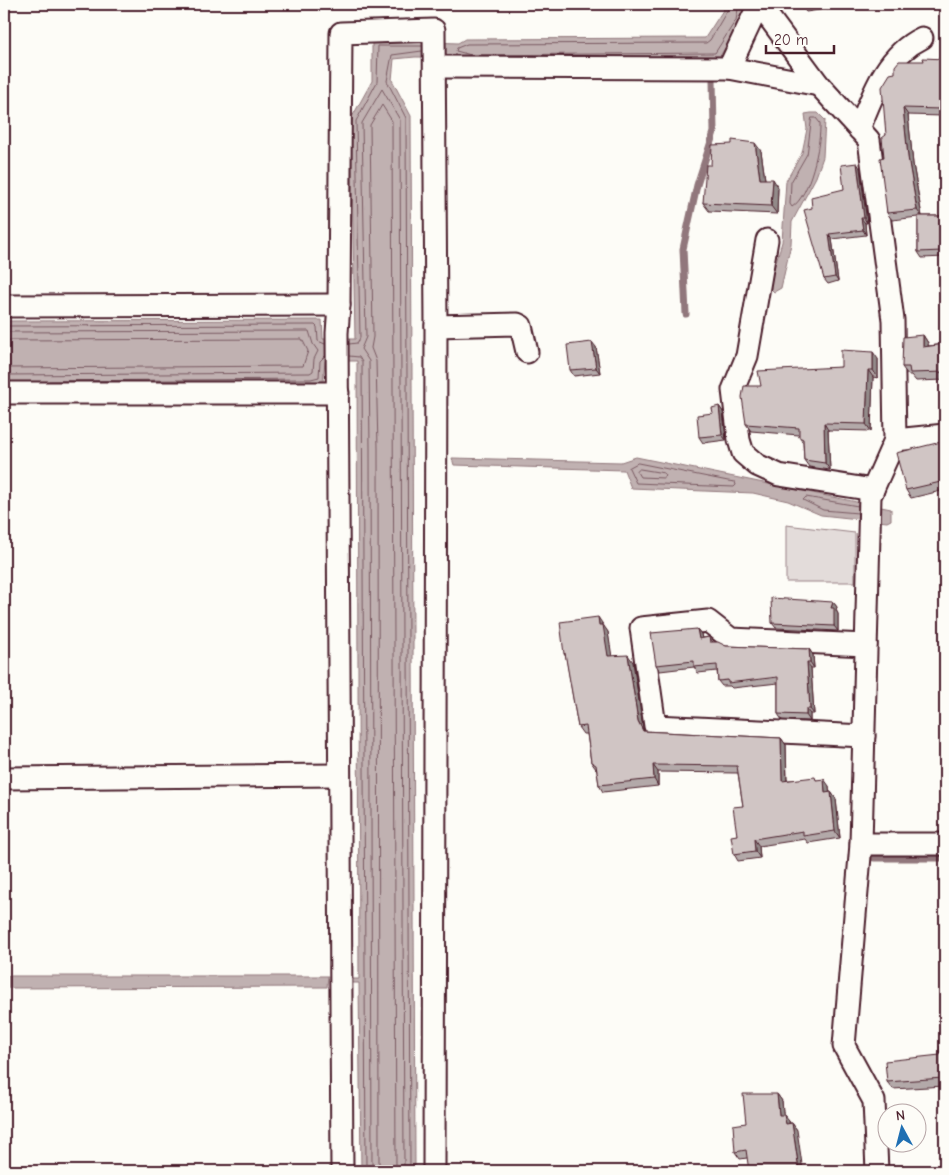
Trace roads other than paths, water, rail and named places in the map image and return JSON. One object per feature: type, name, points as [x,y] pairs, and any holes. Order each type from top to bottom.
[{"type":"street","points":[[729,68],[759,4],[819,86],[869,140],[893,320],[895,440],[870,496],[861,844],[844,1046],[874,1101],[877,1171]]},
{"type":"street","points":[[342,1171],[337,333],[339,305],[341,33],[434,30],[436,326],[434,1171]]},
{"type":"street","points":[[859,129],[876,84],[906,46],[922,38]]},
{"type":"street","points":[[435,67],[729,68],[819,86]]},
{"type":"street","points":[[767,240],[747,356],[733,390],[738,440],[743,453],[756,466],[779,475],[873,490]]},
{"type":"street","points":[[4,306],[339,305]]},
{"type":"street","points":[[436,326],[517,324],[521,326],[527,352]]},
{"type":"street","points":[[4,393],[338,393]]},
{"type":"street","points":[[895,440],[945,435]]},
{"type":"street","points":[[864,736],[654,726],[641,628],[708,622],[731,639],[866,645]]},
{"type":"street","points":[[4,778],[339,775]]},
{"type":"street","points":[[861,844],[945,844]]},
{"type":"water","points":[[727,4],[744,4],[741,21],[719,58],[415,57],[394,59],[392,80],[411,116],[415,1171],[361,1171],[359,983],[349,983],[349,979],[359,979],[357,361],[325,361],[323,382],[311,384],[4,386],[4,321],[322,320],[323,339],[355,339],[351,119],[372,81],[372,40],[458,43],[465,39],[705,38]]},
{"type":"water","points":[[818,113],[825,120],[823,157],[816,177],[792,222],[791,244],[781,288],[774,292],[771,289],[770,281],[782,242],[786,181],[802,153],[807,129],[805,114]]},
{"type":"water","points":[[636,457],[891,509],[891,520],[887,522],[821,515],[788,501],[753,493],[631,488],[624,470],[454,465],[452,458],[621,462]]},
{"type":"water","points":[[4,976],[328,976],[327,987],[4,988]]},
{"type":"waterway","points":[[686,314],[683,249],[697,185],[714,132],[713,79]]},
{"type":"waterway","points":[[874,858],[945,858]]}]
